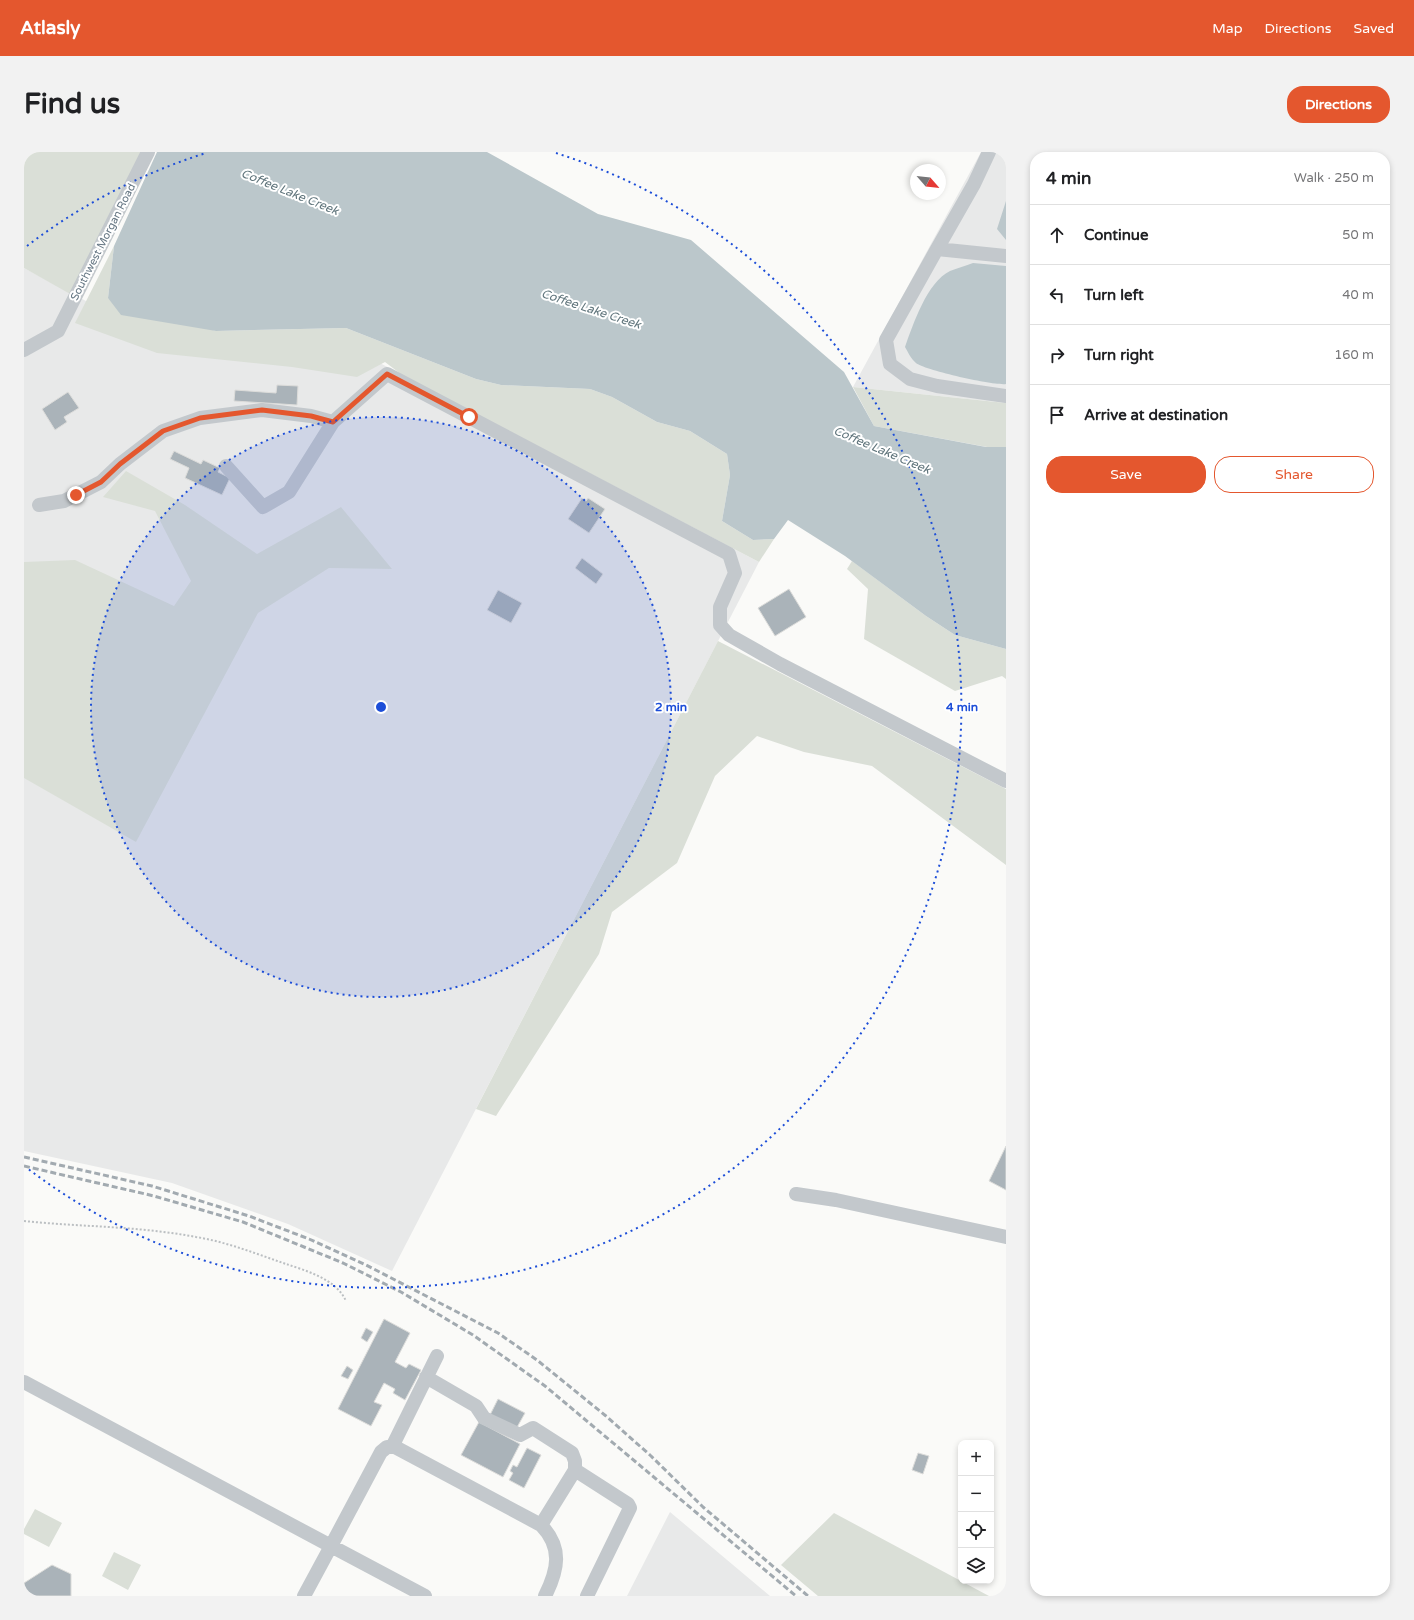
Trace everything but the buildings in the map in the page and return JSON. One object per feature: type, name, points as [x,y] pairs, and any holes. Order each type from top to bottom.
[{"type":"street","name":"Southwest Morgan Road","points":[[24,350],[58,331],[148,152]]},
{"type":"street","points":[[989,152],[974,184],[886,340],[890,364],[910,379],[937,386],[1006,396]]},
{"type":"street","points":[[937,249],[1006,256]]},
{"type":"street","points":[[226,466],[263,507],[289,492],[333,422],[387,374],[729,554],[735,573],[720,607],[720,625],[729,635],[780,664],[1006,781]]},
{"type":"street","points":[[39,505],[64,501],[101,482],[120,464],[163,431],[200,418],[262,410],[311,416],[333,422]]},
{"type":"street","points":[[796,1194],[836,1200],[1006,1237]]},
{"type":"street","points":[[392,1447],[437,1356]]},
{"type":"street","points":[[426,1377],[476,1406],[484,1418],[520,1435],[533,1428],[572,1453],[575,1461],[575,1470],[541,1525]]},
{"type":"street","points":[[24,1382],[425,1596]]},
{"type":"street","points":[[304,1596],[381,1452],[387,1446],[392,1447],[541,1525],[549,1533],[556,1555],[557,1567],[549,1595]]},
{"type":"street","points":[[575,1470],[628,1504],[630,1508],[587,1596]]},
{"type":"path","points":[[24,1221],[161,1231],[221,1242],[311,1273],[336,1287],[343,1294],[346,1300]]},
{"type":"shaded area","points":[[24,152],[144,152],[72,295],[24,268]]},
{"type":"shaded area","points":[[981,152],[1006,152],[1006,403],[853,387]]},
{"type":"shaded area","points":[[114,246],[108,298],[216,331],[346,328],[476,379],[501,385],[590,389],[612,397],[657,422],[690,431],[727,454],[730,475],[722,521],[753,540],[774,539],[759,562],[402,375],[385,362],[357,377],[292,367],[157,353],[75,323]]},
{"type":"shaded area","points":[[24,268],[146,333],[376,361],[759,562],[392,1271],[288,1224],[172,1183],[24,1151]]},
{"type":"shaded area","points":[[853,387],[1006,403],[1006,447],[987,447],[874,426]]},
{"type":"shaded area","points":[[126,471],[185,505],[257,554],[341,507],[392,569],[329,568],[258,613],[136,842],[24,778],[24,562],[75,560],[174,606],[191,581],[155,511],[103,497]]},
{"type":"shaded area","points":[[852,561],[926,616],[955,635],[1006,649],[1006,679],[1002,676],[955,691],[864,639],[868,589],[847,569]]},
{"type":"shaded area","points":[[718,641],[1006,789],[1006,865],[872,766],[804,752],[757,736],[715,776],[677,863],[612,912],[599,954],[496,1116],[476,1109]]},
{"type":"shaded area","points":[[35,1509],[62,1523],[49,1547],[24,1534],[24,1529]]},
{"type":"shaded area","points":[[670,1512],[770,1596],[627,1596]]},
{"type":"shaded area","points":[[834,1513],[958,1579],[958,1584],[967,1584],[989,1596],[818,1596],[781,1565]]},
{"type":"shaded area","points":[[114,1552],[141,1565],[128,1590],[102,1576]]},
{"type":"water","name":"Coffee Lake Creek","points":[[157,152],[487,152],[598,214],[691,240],[844,372],[874,426],[986,447],[1006,447],[1006,649],[955,635],[926,616],[845,556],[788,520],[774,539],[753,540],[722,521],[730,475],[727,454],[690,431],[657,422],[612,397],[590,389],[501,385],[476,379],[346,328],[216,331],[121,315],[108,298],[114,246]]},
{"type":"water","points":[[1006,201],[1006,240],[997,229]]},
{"type":"water","points":[[973,263],[1006,266],[1006,384],[988,383],[932,370],[916,363],[905,347],[922,305],[934,284],[950,271]]},
{"type":"railway","points":[[24,1157],[152,1186],[249,1216],[309,1239],[366,1265],[498,1333],[537,1360],[606,1416],[651,1456],[703,1507],[808,1596]]},
{"type":"railway","points":[[24,1166],[154,1196],[243,1222],[343,1263],[401,1292],[473,1335],[545,1386],[796,1596]]},
{"type":"route","points":[[76,495],[101,482],[120,464],[163,431],[200,418],[262,410],[311,416],[333,422],[387,374],[469,417]]}]
